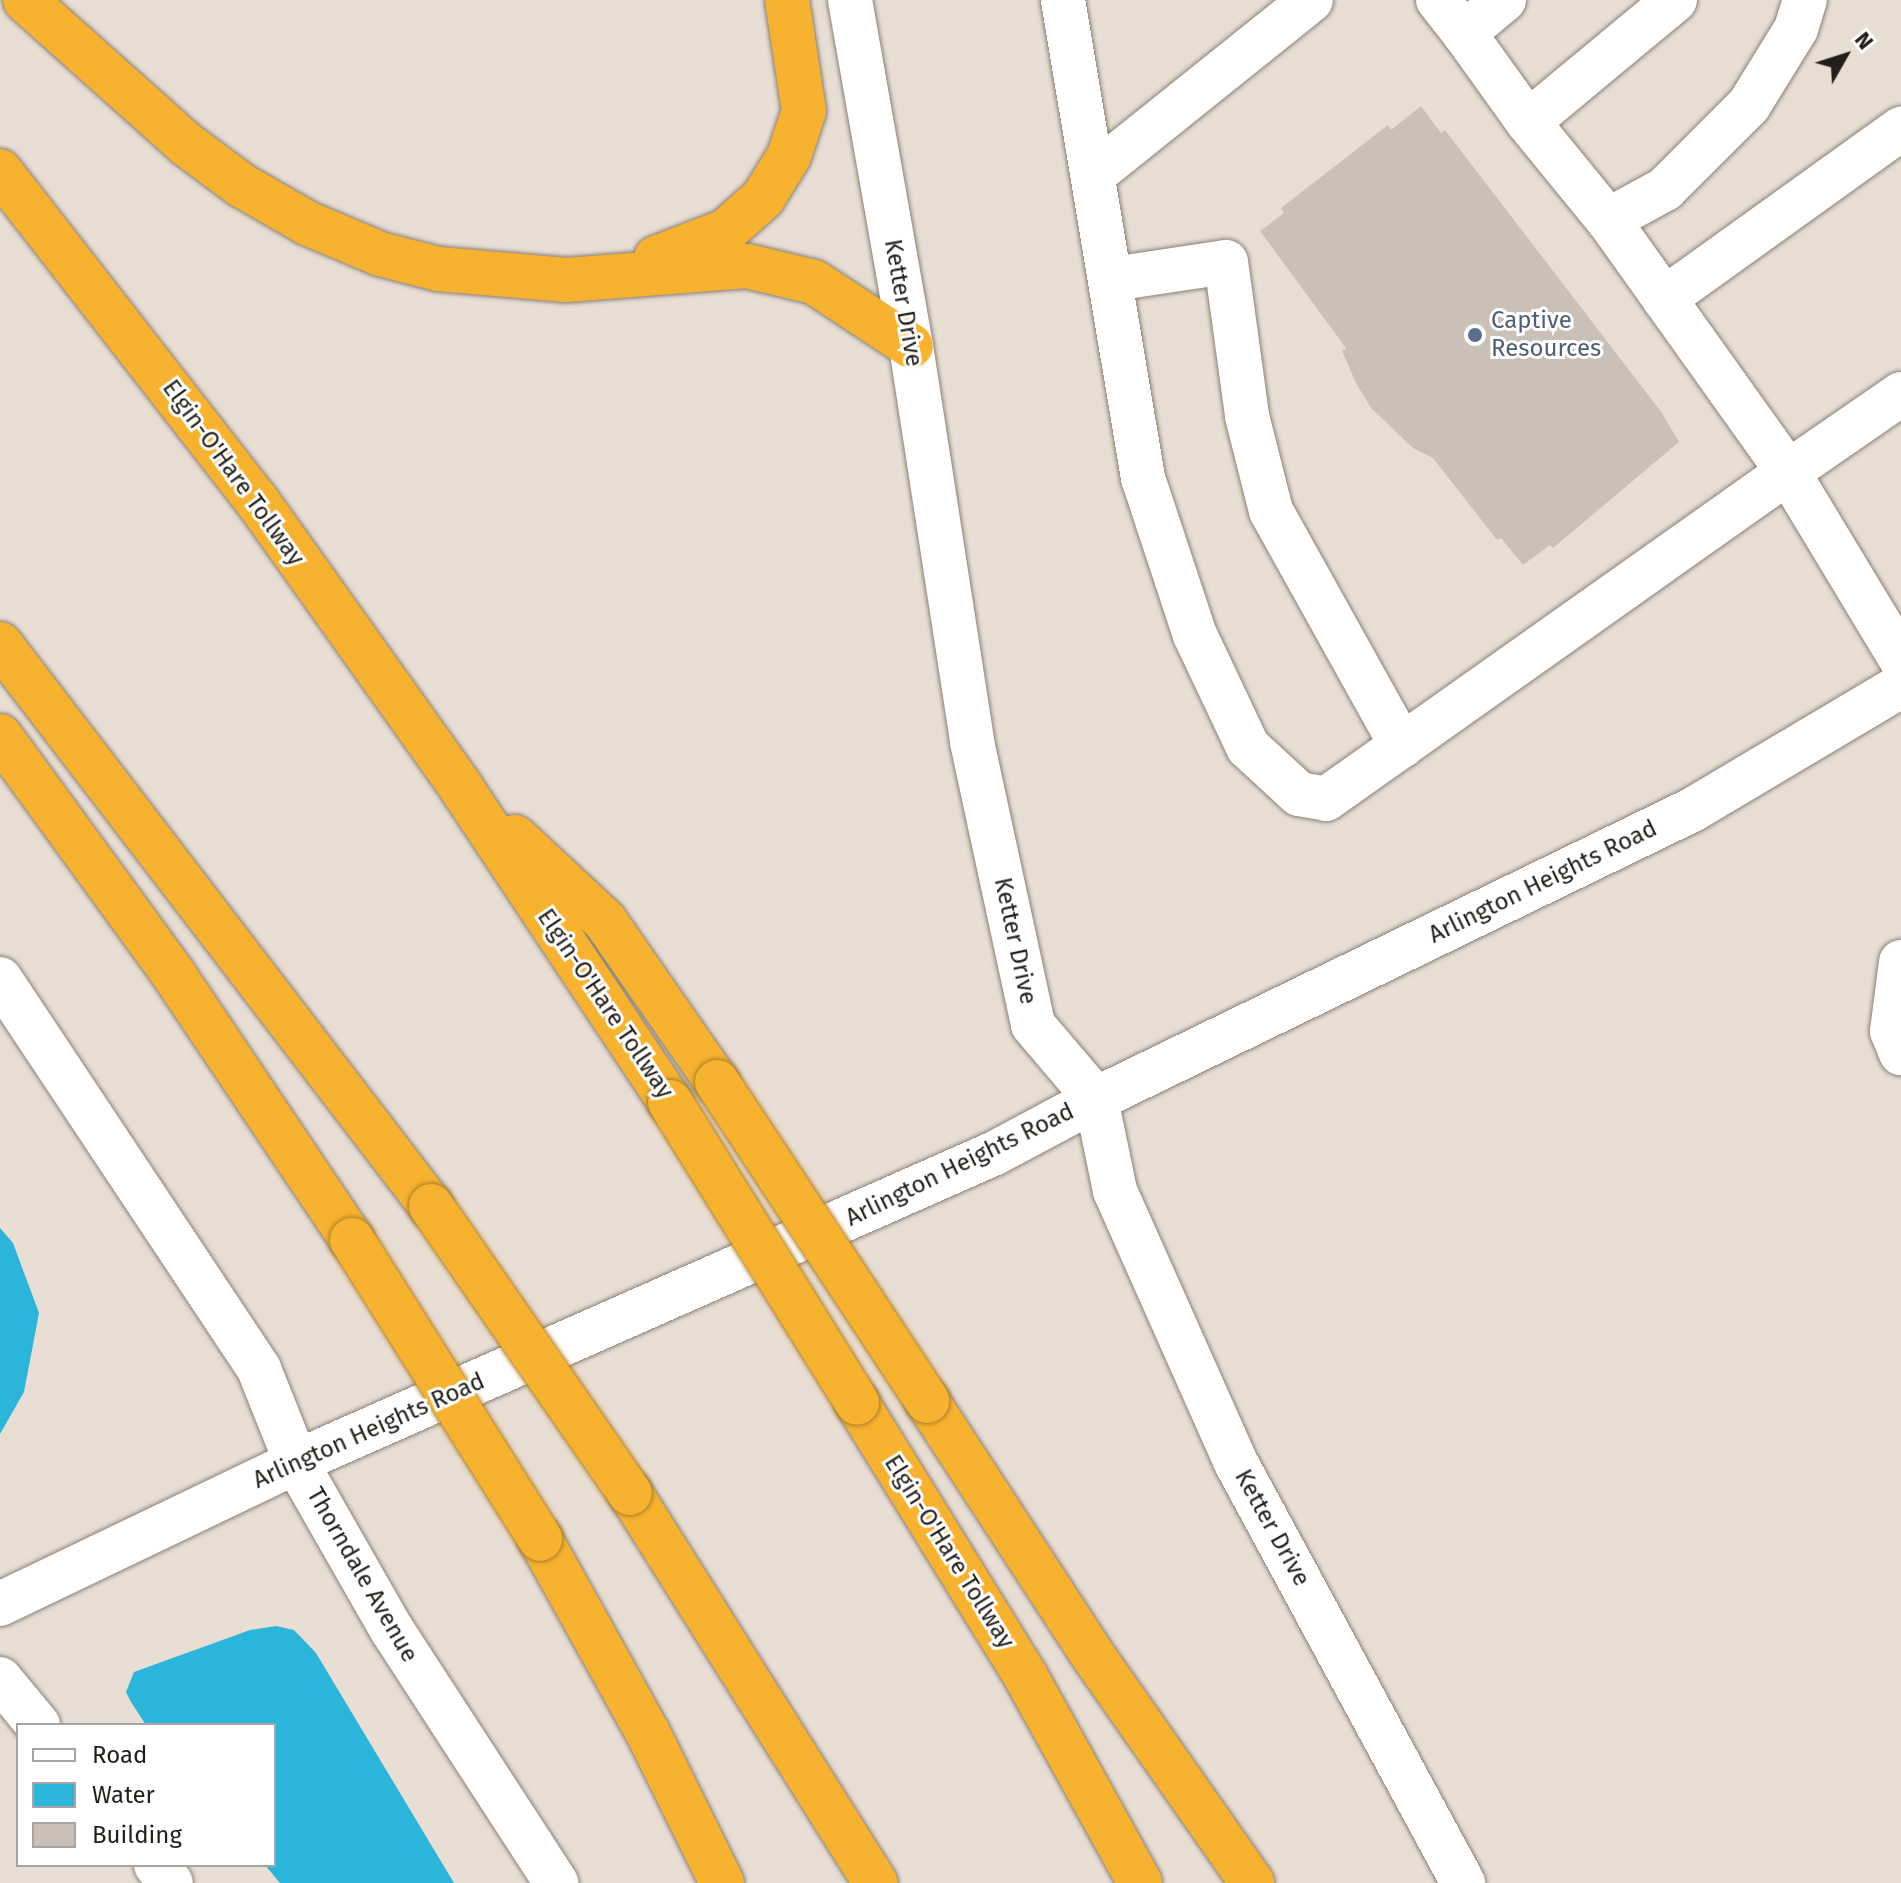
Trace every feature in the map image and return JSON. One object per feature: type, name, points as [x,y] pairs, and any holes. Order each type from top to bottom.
[{"type":"highway","points":[[25,0],[186,144],[241,185],[307,223],[380,254],[438,269],[567,280],[747,266],[814,282],[911,346]]},
{"type":"highway","points":[[567,280],[683,251],[726,231],[763,198],[789,156],[804,111],[787,0]]},
{"type":"highway","name":"Elgin-O'Hare Tollway","points":[[0,171],[257,501],[460,786],[670,1102],[857,1403],[1026,1677],[1140,1883]]},
{"type":"highway","points":[[0,644],[431,1206],[630,1493],[876,1883]]},
{"type":"highway","points":[[0,736],[174,975],[352,1240],[540,1539],[648,1733],[722,1883]]},
{"type":"highway","points":[[460,786],[605,921],[717,1082],[1094,1657],[1252,1883]]},
{"type":"street","name":"Ketter Drive","points":[[850,0],[911,346],[972,742],[1033,1025],[1096,1099],[1115,1191],[1235,1461],[1463,1883]]},
{"type":"street","points":[[1063,0],[1113,279],[1143,478],[1195,635],[1248,747],[1299,794],[1326,799],[1901,394]]},
{"type":"street","points":[[1094,174],[1311,0]]},
{"type":"street","points":[[1504,0],[1451,17],[1528,122],[1608,220],[1788,472],[1901,659]]},
{"type":"street","points":[[1528,122],[1675,0]]},
{"type":"street","points":[[1608,220],[1665,189],[1749,105],[1796,29],[1805,0]]},
{"type":"street","points":[[1664,299],[1901,129]]},
{"type":"street","points":[[1113,279],[1226,262],[1247,416],[1271,511],[1402,746]]},
{"type":"street","name":"Arlington Heights Road","points":[[0,1604],[296,1462],[883,1206],[1096,1099],[1692,810],[1901,686]]},
{"type":"street","points":[[1901,962],[1892,1031],[1901,1053]]},
{"type":"street","name":"Thorndale Avenue","points":[[0,979],[259,1369],[296,1462],[392,1630],[556,1883]]},
{"type":"street","points":[[0,1679],[36,1723]]},
{"type":"street","points":[[158,1867],[171,1883]]},
{"type":"water","points":[[0,1228],[13,1243],[39,1313],[24,1392],[0,1434]]},
{"type":"water","points":[[276,1626],[294,1630],[316,1653],[454,1883],[280,1883],[267,1867],[276,1867],[276,1723],[145,1723],[126,1692],[134,1672],[250,1630]]},
{"type":"building","points":[[1421,106],[1441,133],[1445,130],[1662,413],[1679,442],[1553,548],[1550,545],[1523,565],[1501,538],[1497,540],[1433,458],[1413,448],[1371,408],[1342,351],[1346,348],[1260,231],[1284,213],[1281,208],[1388,125],[1391,130]]},
{"type":"place","name":"Captive Resources","points":[[1475,335]]}]
